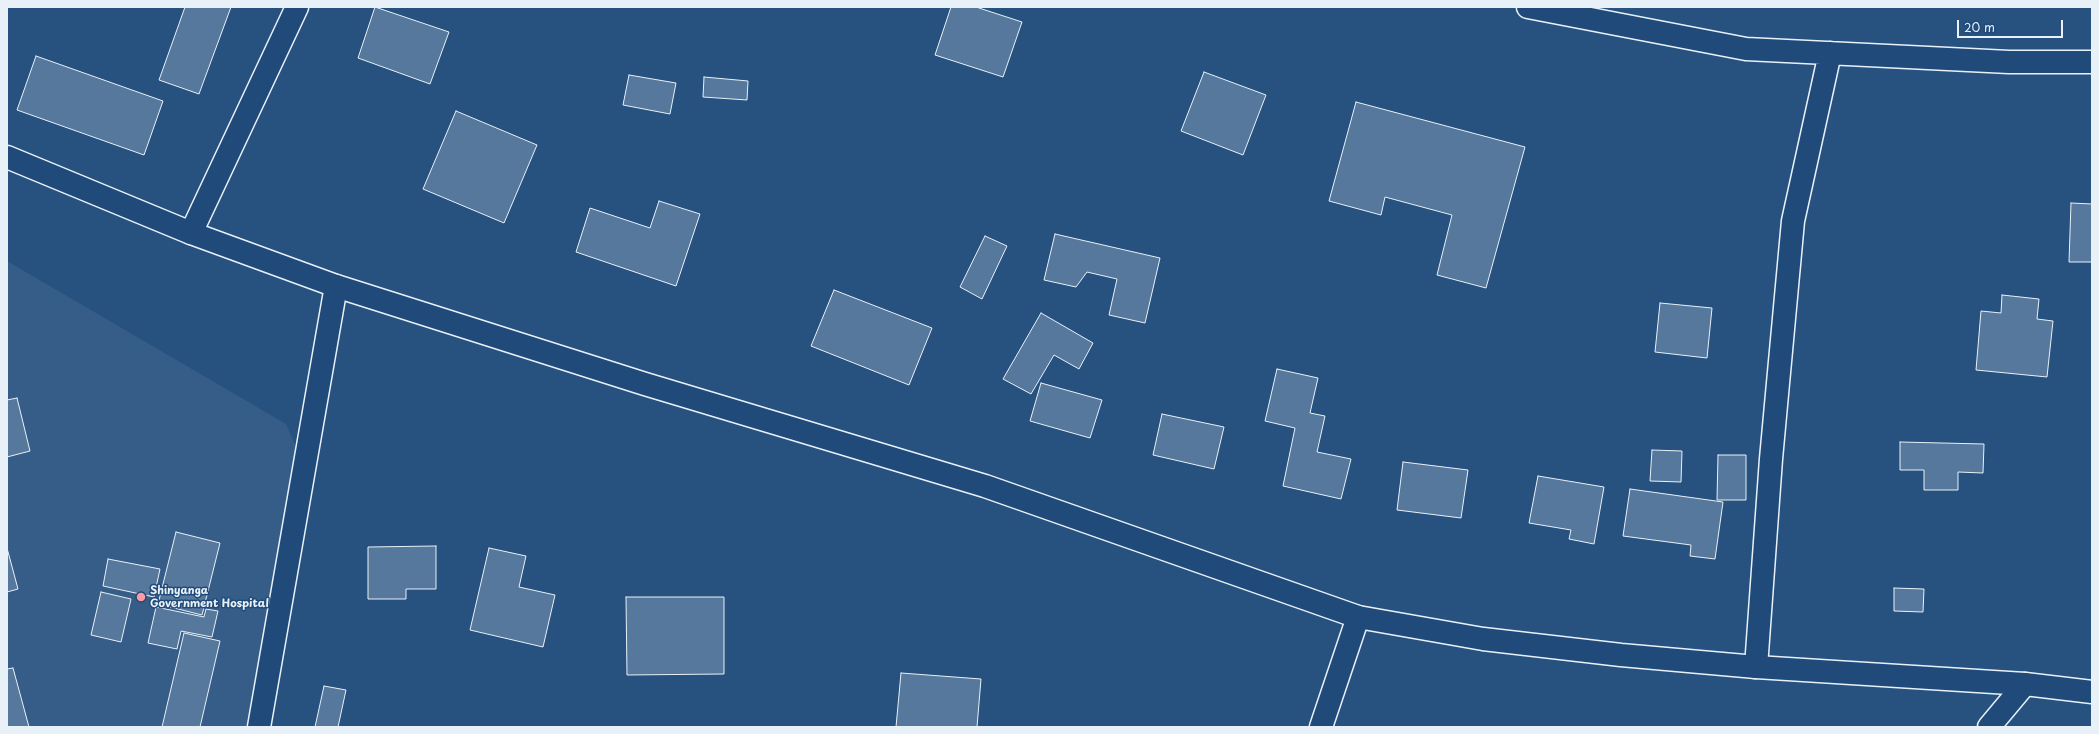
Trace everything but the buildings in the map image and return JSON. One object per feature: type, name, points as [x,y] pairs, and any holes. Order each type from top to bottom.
[{"type":"street","points":[[191,233],[297,7]]},
{"type":"street","points":[[1528,7],[1746,49],[2009,62],[2092,62]]},
{"type":"street","points":[[1756,667],[1771,459],[1793,221],[1830,53]]},
{"type":"street","points":[[7,157],[191,233],[336,286],[645,384],[985,486],[1358,617],[1483,639],[1621,655],[1756,667],[2025,684],[2092,692]]},
{"type":"street","points":[[259,727],[336,286]]},
{"type":"street","points":[[1321,727],[1358,617]]},
{"type":"street","points":[[1989,727],[2025,684]]},
{"type":"shaded area","name":"Shinyanga Government Hospital","points":[[7,261],[286,424],[305,468],[246,727],[7,727]]},
{"type":"place","name":"Shinyanga Government Hospital","points":[[141,597]]}]
